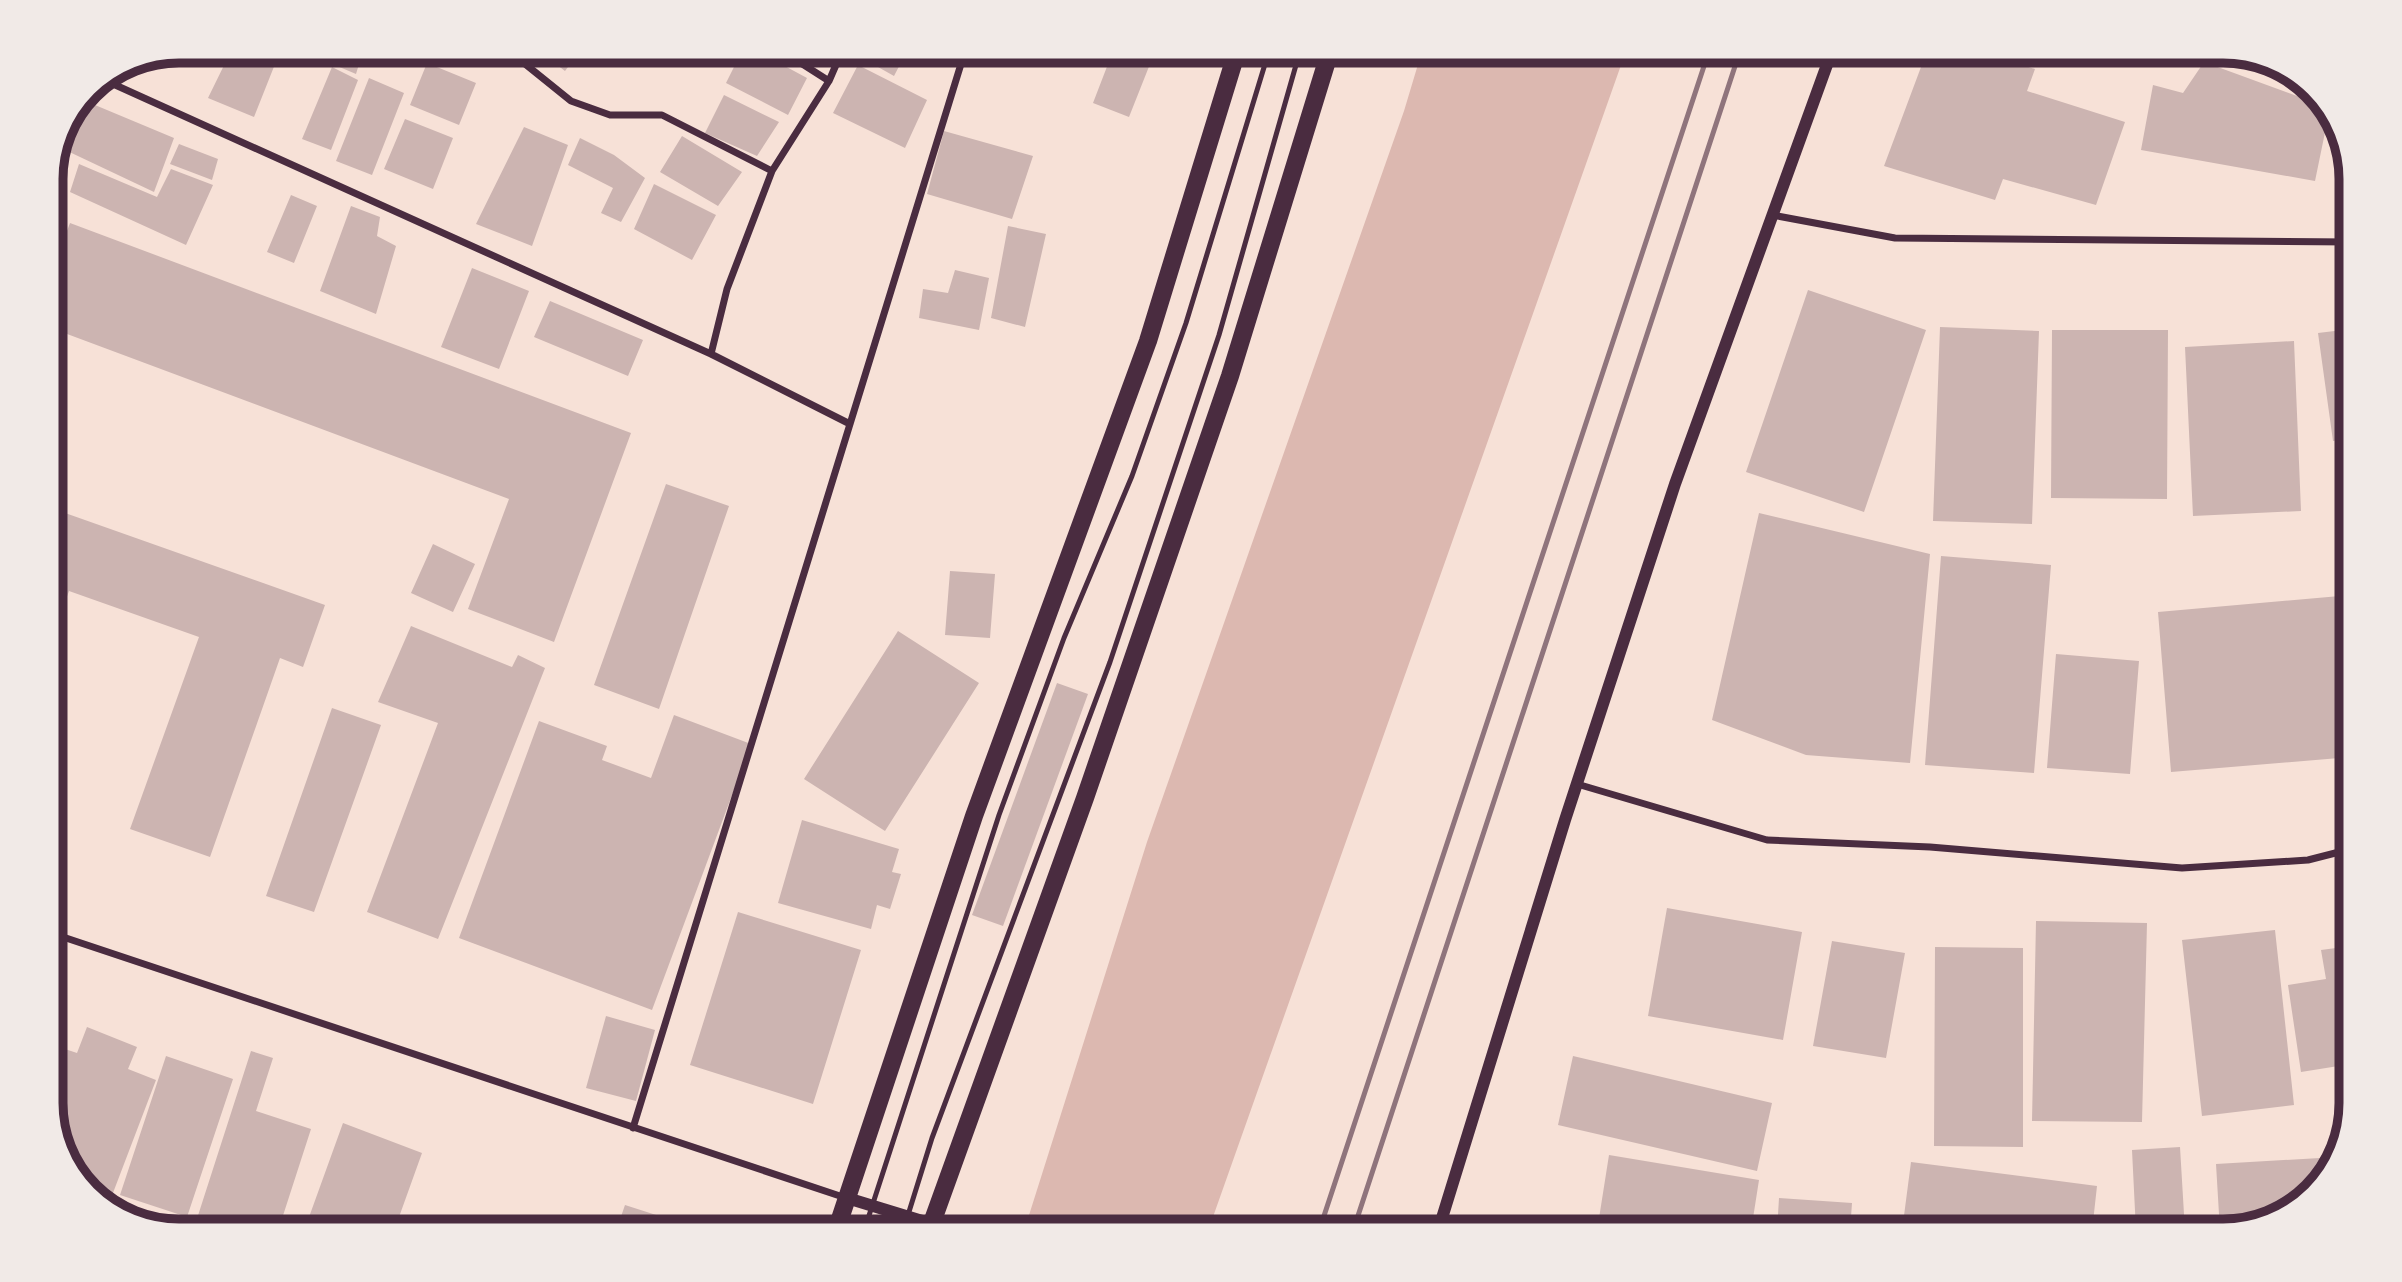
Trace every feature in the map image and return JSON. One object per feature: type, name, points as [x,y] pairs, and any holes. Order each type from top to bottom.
[{"type":"main road","points":[[840,1219],[974,816],[1148,341],[1233,63]]},
{"type":"main road","points":[[933,1219],[1085,798],[1230,376],[1326,63]]},
{"type":"street","points":[[524,63],[571,101],[610,115],[662,115],[772,171]]},
{"type":"street","points":[[801,63],[829,81]]},
{"type":"street","points":[[711,354],[727,289],[772,171],[829,81],[837,63]]},
{"type":"street","points":[[633,1128],[961,63]]},
{"type":"street","points":[[1442,1219],[1577,784],[1675,484],[1828,63]]},
{"type":"street","points":[[112,84],[711,354],[850,424]]},
{"type":"street","points":[[1772,215],[1895,238],[2338,242]]},
{"type":"street","points":[[1577,784],[1767,839],[1930,847],[2182,868],[2308,860],[2339,852]]},
{"type":"street","points":[[63,937],[914,1219]]},
{"type":"lane","points":[[868,1219],[999,814],[1064,638],[1132,476],[1186,323],[1265,63]]},
{"type":"lane","points":[[907,1219],[932,1139],[1136,583],[1219,335],[1297,63]]},
{"type":"shaded area","points":[[1418,63],[1622,63],[1212,1219],[1028,1219],[1147,842],[1404,111]]},
{"type":"building","points":[[225,63],[275,63],[254,117],[208,98]]},
{"type":"building","points":[[330,63],[359,63],[356,74]]},
{"type":"building","points":[[427,63],[476,83],[459,125],[410,105]]},
{"type":"building","points":[[555,63],[571,63],[565,71]]},
{"type":"building","points":[[736,63],[779,63],[807,78],[788,115],[726,83]]},
{"type":"building","points":[[871,63],[901,63],[894,76]]},
{"type":"building","points":[[1108,63],[1150,64],[1129,117],[1093,103]]},
{"type":"building","points":[[1923,63],[2016,63],[2035,69],[2027,91],[2125,122],[2096,205],[2003,179],[1995,200],[1884,166]]},
{"type":"building","points":[[2203,63],[2207,63],[2308,100],[2326,126],[2315,181],[2141,150],[2153,85],[2183,93]]},
{"type":"building","points":[[858,65],[927,100],[905,148],[833,113]]},
{"type":"building","points":[[332,67],[358,80],[331,150],[302,139]]},
{"type":"building","points":[[369,78],[404,93],[372,175],[336,161]]},
{"type":"building","points":[[724,95],[779,122],[757,156],[705,133]]},
{"type":"building","points":[[91,103],[174,138],[154,192],[67,151],[75,127]]},
{"type":"building","points":[[405,119],[453,138],[433,189],[384,169]]},
{"type":"building","points":[[524,127],[568,145],[532,246],[476,224]]},
{"type":"building","points":[[944,131],[1033,156],[1012,219],[927,194]]},
{"type":"building","points":[[682,136],[742,172],[718,206],[660,172]]},
{"type":"building","points":[[580,138],[614,155],[645,178],[621,222],[601,213],[613,188],[568,165]]},
{"type":"building","points":[[179,144],[218,159],[212,180],[170,164]]},
{"type":"building","points":[[79,164],[157,197],[171,169],[213,185],[186,245],[70,192]]},
{"type":"building","points":[[654,184],[716,215],[692,260],[634,229]]},
{"type":"building","points":[[291,195],[317,206],[294,263],[267,252]]},
{"type":"building","points":[[351,206],[380,217],[377,236],[396,246],[376,314],[320,291]]},
{"type":"building","points":[[70,223],[631,433],[554,642],[468,609],[509,499],[63,332],[63,241]]},
{"type":"building","points":[[1008,226],[1046,234],[1025,327],[991,318]]},
{"type":"building","points":[[472,268],[529,291],[499,369],[441,347]]},
{"type":"building","points":[[955,270],[989,278],[979,330],[919,318],[923,289],[948,293]]},
{"type":"building","points":[[1808,290],[1926,330],[1864,512],[1746,472]]},
{"type":"building","points":[[550,301],[643,340],[628,376],[534,337]]},
{"type":"building","points":[[1940,327],[2039,331],[2032,524],[1933,521]]},
{"type":"building","points":[[2052,330],[2168,330],[2167,499],[2051,498]]},
{"type":"building","points":[[2339,330],[2339,440],[2333,441],[2318,333]]},
{"type":"building","points":[[2294,341],[2301,511],[2193,516],[2185,347]]},
{"type":"building","points":[[666,484],[729,506],[659,709],[594,685]]},
{"type":"building","points":[[63,512],[325,605],[303,667],[280,658],[210,857],[130,829],[199,637],[69,591],[63,608]]},
{"type":"building","points":[[1759,513],[1930,554],[1910,763],[1806,755],[1712,720]]},
{"type":"building","points":[[433,544],[475,564],[453,612],[411,593]]},
{"type":"building","points":[[1941,556],[2051,565],[2034,773],[1925,765]]},
{"type":"building","points":[[950,571],[995,574],[990,638],[945,635]]},
{"type":"building","points":[[2339,596],[2339,758],[2171,772],[2158,612]]},
{"type":"building","points":[[411,626],[512,667],[518,655],[545,668],[438,939],[367,912],[438,723],[378,702]]},
{"type":"building","points":[[898,631],[979,683],[885,831],[804,779]]},
{"type":"building","points":[[2056,654],[2139,661],[2130,774],[2047,768]]},
{"type":"building","points":[[1057,683],[1088,694],[1003,926],[972,915]]},
{"type":"building","points":[[332,708],[381,725],[314,912],[266,896]]},
{"type":"building","points":[[674,715],[751,744],[652,1010],[459,938],[539,721],[607,746],[602,760],[651,778]]},
{"type":"building","points":[[802,820],[899,849],[892,872],[901,874],[890,909],[877,905],[871,929],[778,903]]},
{"type":"building","points":[[1667,908],[1802,932],[1783,1040],[1648,1016]]},
{"type":"building","points":[[738,912],[861,950],[813,1104],[690,1065]]},
{"type":"building","points":[[2036,921],[2147,923],[2142,1122],[2032,1121]]},
{"type":"building","points":[[2275,930],[2294,1105],[2202,1116],[2182,940]]},
{"type":"building","points":[[1832,941],[1905,953],[1886,1058],[1813,1046]]},
{"type":"building","points":[[1935,947],[2023,948],[2023,1147],[1934,1146]]},
{"type":"building","points":[[2339,948],[2339,1066],[2301,1072],[2288,985],[2326,979],[2321,950]]},
{"type":"building","points":[[606,1016],[655,1030],[636,1101],[586,1088]]},
{"type":"building","points":[[87,1027],[137,1047],[128,1069],[156,1080],[111,1198],[82,1168],[65,1126],[63,1048],[77,1053]]},
{"type":"building","points":[[251,1051],[273,1058],[256,1111],[311,1129],[282,1219],[197,1219]]},
{"type":"building","points":[[166,1056],[233,1079],[187,1217],[120,1195]]},
{"type":"building","points":[[1573,1056],[1772,1103],[1757,1171],[1558,1125]]},
{"type":"building","points":[[343,1123],[422,1153],[398,1219],[308,1219]]},
{"type":"building","points":[[2180,1147],[2184,1219],[2135,1219],[2132,1150]]},
{"type":"building","points":[[1609,1155],[1759,1180],[1753,1219],[1599,1219]]},
{"type":"building","points":[[2325,1158],[2305,1185],[2281,1204],[2253,1215],[2223,1219],[2219,1219],[2216,1164]]},
{"type":"building","points":[[1911,1162],[2097,1186],[2093,1219],[1904,1219]]},
{"type":"building","points":[[1779,1198],[1852,1203],[1851,1219],[1778,1219]]},
{"type":"building","points":[[625,1205],[669,1219],[620,1219]]},
{"type":"railway","points":[[1323,1219],[1705,63]]},
{"type":"railway","points":[[1357,1219],[1736,63]]}]
